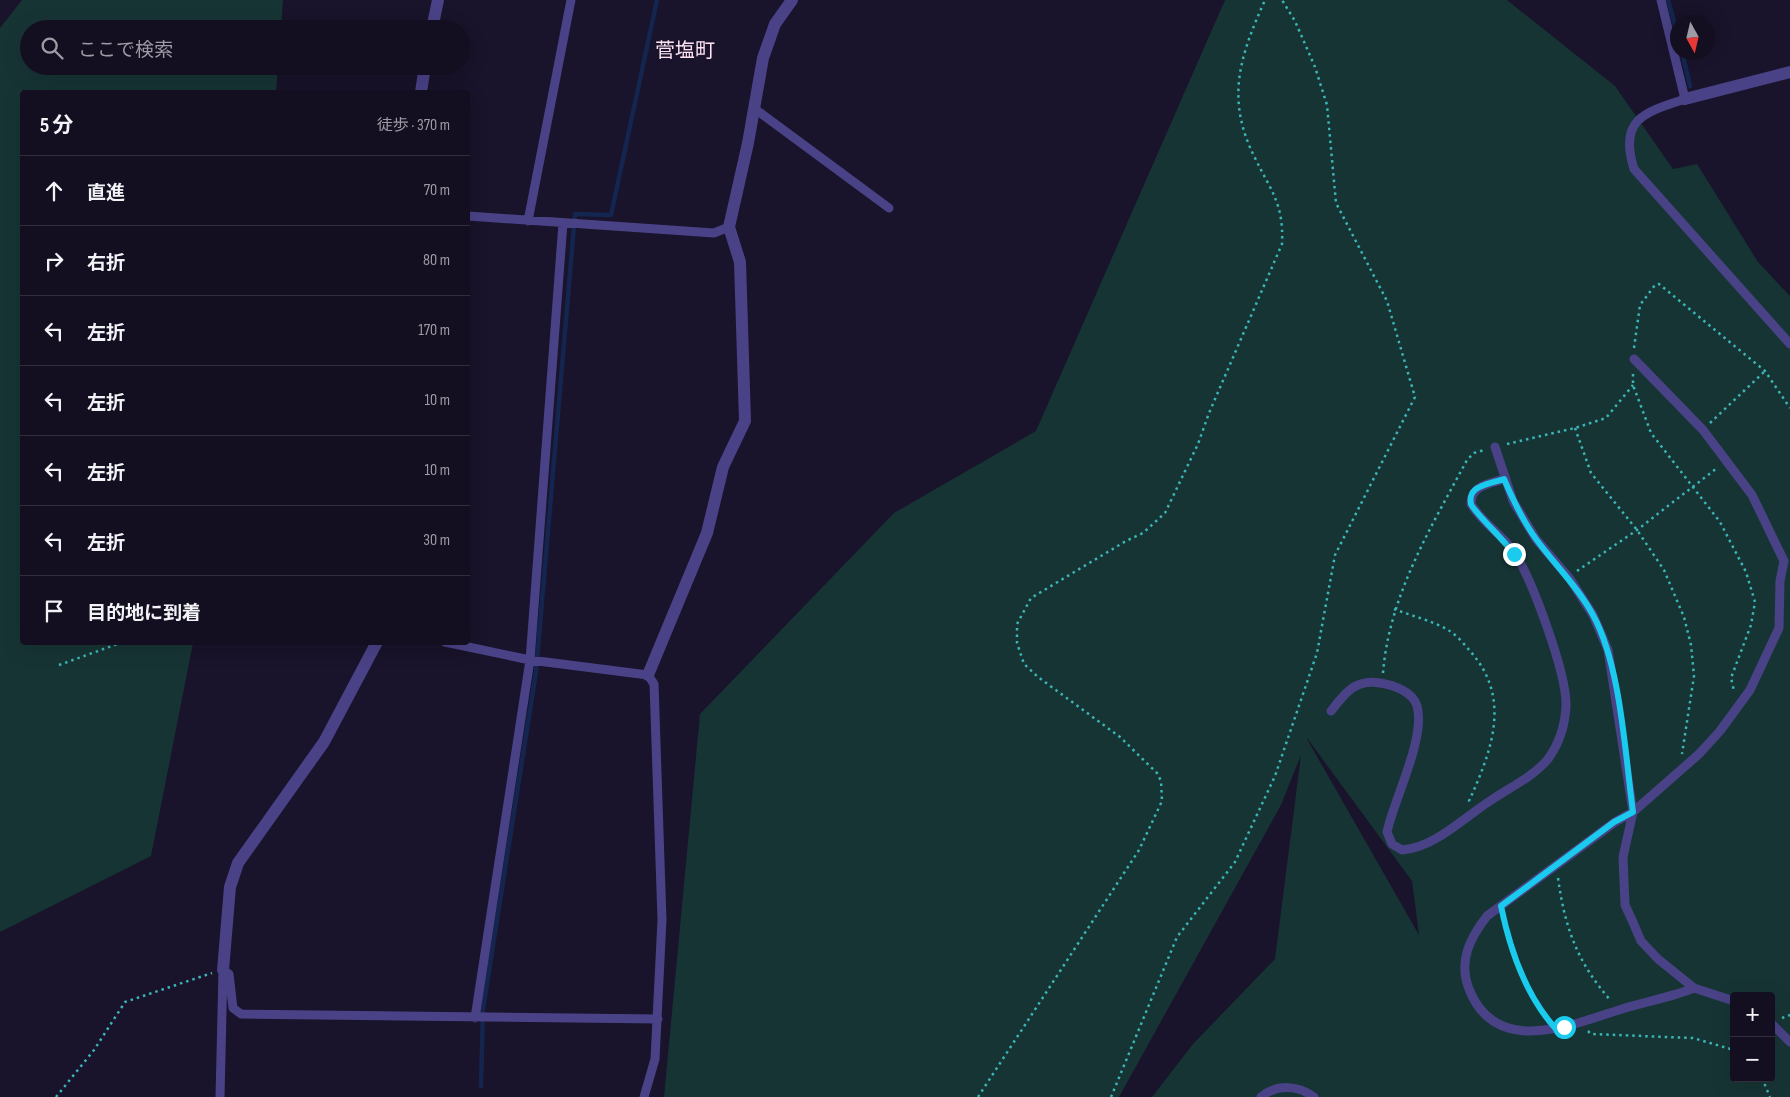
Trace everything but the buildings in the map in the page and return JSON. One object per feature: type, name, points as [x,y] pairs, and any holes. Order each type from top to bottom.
[{"type":"street","points":[[434,20],[438,0]]},
{"type":"street","points":[[648,675],[707,533],[723,467],[745,421],[740,262],[730,227],[755,109],[763,58],[775,24],[791,0]]},
{"type":"street","points":[[1685,99],[1790,72]]},
{"type":"street","points":[[421,90],[424,75]]},
{"type":"street","points":[[223,970],[230,887],[238,862],[324,742],[375,645]]},
{"type":"lane","points":[[528,221],[571,0]]},
{"type":"lane","points":[[1661,0],[1685,99],[1651,110],[1641,116],[1633,126],[1628,138],[1629,154],[1634,169],[1790,344]]},
{"type":"lane","points":[[755,109],[889,208]]},
{"type":"lane","points":[[470,216],[714,233],[730,227]]},
{"type":"lane","points":[[475,1018],[530,660],[563,223]]},
{"type":"lane","points":[[1634,359],[1703,430],[1752,495],[1787,560],[1780,581],[1779,628],[1750,690],[1739,707],[1699,754],[1633,812],[1614,822],[1487,916],[1471,937],[1464,959],[1465,980],[1474,1002],[1490,1020],[1510,1028],[1541,1032],[1651,1000],[1677,995],[1694,988]]},
{"type":"lane","points":[[1495,448],[1513,501],[1536,539],[1570,579],[1593,615],[1608,650],[1633,812],[1623,857],[1625,905],[1641,941],[1658,959],[1694,988],[1730,1000]]},
{"type":"lane","points":[[1331,711],[1348,690],[1358,684],[1373,682],[1387,684],[1406,691],[1417,705],[1419,722],[1416,738],[1387,832],[1392,844],[1402,850],[1414,849],[1434,841],[1475,810],[1535,772],[1548,759],[1565,722],[1564,685],[1539,607],[1514,554],[1471,504],[1471,496],[1476,488],[1504,479]]},
{"type":"lane","points":[[459,645],[530,660],[648,675],[654,684],[662,920],[655,1059],[644,1097]]},
{"type":"lane","points":[[223,970],[229,974],[233,1008],[241,1014],[658,1019]]},
{"type":"lane","points":[[220,1097],[223,970]]},
{"type":"lane","points":[[1775,1027],[1790,1042]]},
{"type":"lane","points":[[1261,1097],[1277,1089],[1290,1087],[1300,1089],[1314,1097]]},
{"type":"path","points":[[978,1097],[1069,954],[1125,873],[1162,801],[1161,781],[1157,773],[1120,737],[1038,677],[1024,664],[1020,656],[1016,633],[1020,616],[1031,598],[1126,541],[1143,533],[1165,513],[1198,444],[1209,413],[1282,244],[1282,220],[1277,198],[1245,137],[1237,103],[1240,67],[1266,0]]},
{"type":"path","points":[[1110,1097],[1177,937],[1235,862],[1275,776],[1317,654],[1335,555],[1415,397],[1387,301],[1336,203],[1327,105],[1315,67],[1295,21],[1282,0]]},
{"type":"path","points":[[1634,342],[1640,305],[1655,285],[1659,284],[1765,371],[1790,408]]},
{"type":"path","points":[[1703,430],[1765,371]]},
{"type":"path","points":[[1518,441],[1575,428],[1606,418],[1633,385],[1651,433],[1720,522],[1746,572],[1755,602],[1751,625],[1731,678],[1739,707]]},
{"type":"path","points":[[1575,428],[1591,473],[1638,530],[1664,570],[1684,617],[1691,645],[1694,676],[1679,771]]},
{"type":"path","points":[[1384,662],[1387,636],[1394,610],[1413,565],[1467,460],[1474,452],[1495,448]]},
{"type":"path","points":[[1584,565],[1638,530],[1714,470]]},
{"type":"path","points":[[1394,610],[1448,630],[1478,659],[1488,677],[1494,695],[1495,716],[1486,761],[1469,801],[1475,810]]},
{"type":"path","points":[[59,665],[115,645]]},
{"type":"path","points":[[1557,865],[1562,901],[1579,958],[1595,983],[1618,1010]]},
{"type":"path","points":[[1501,906],[1508,938],[1530,993],[1544,1015],[1556,1029]]},
{"type":"path","points":[[56,1097],[94,1050],[124,1002],[223,970]]},
{"type":"path","points":[[1578,1022],[1591,1034],[1693,1038],[1730,1049]]},
{"type":"path","points":[[1764,1082],[1770,1097]]},
{"type":"green space","points":[[22,0],[283,0],[282,20],[20,20],[20,75],[277,75],[276,90],[20,90],[20,645],[193,645],[151,856],[0,932],[0,28]]},
{"type":"green space","points":[[1225,0],[1507,0],[1615,86],[1673,169],[1697,164],[1758,262],[1790,296],[1790,1097],[1152,1097],[1193,1044],[1275,959],[1301,755],[1281,805],[1119,1097],[664,1097],[700,714],[894,513],[1036,431]],"holes":[[[1307,738],[1412,881],[1419,935]]]},
{"type":"waterway","points":[[481,1086],[483,1009],[536,672],[575,214],[611,215],[657,0]]},
{"type":"waterway","points":[[1668,0],[1672,15]]},
{"type":"waterway","points":[[1684,60],[1690,86]]},
{"type":"district","name":"菅塩町","points":[[685,51]]},
{"type":"route","points":[[1514,554],[1502,538],[1475,512],[1471,504],[1471,496],[1476,488],[1504,479],[1513,501],[1536,539],[1570,579],[1593,615],[1608,650],[1633,812],[1614,822],[1501,906],[1508,938],[1530,993],[1544,1015],[1556,1029],[1564,1027]]}]
